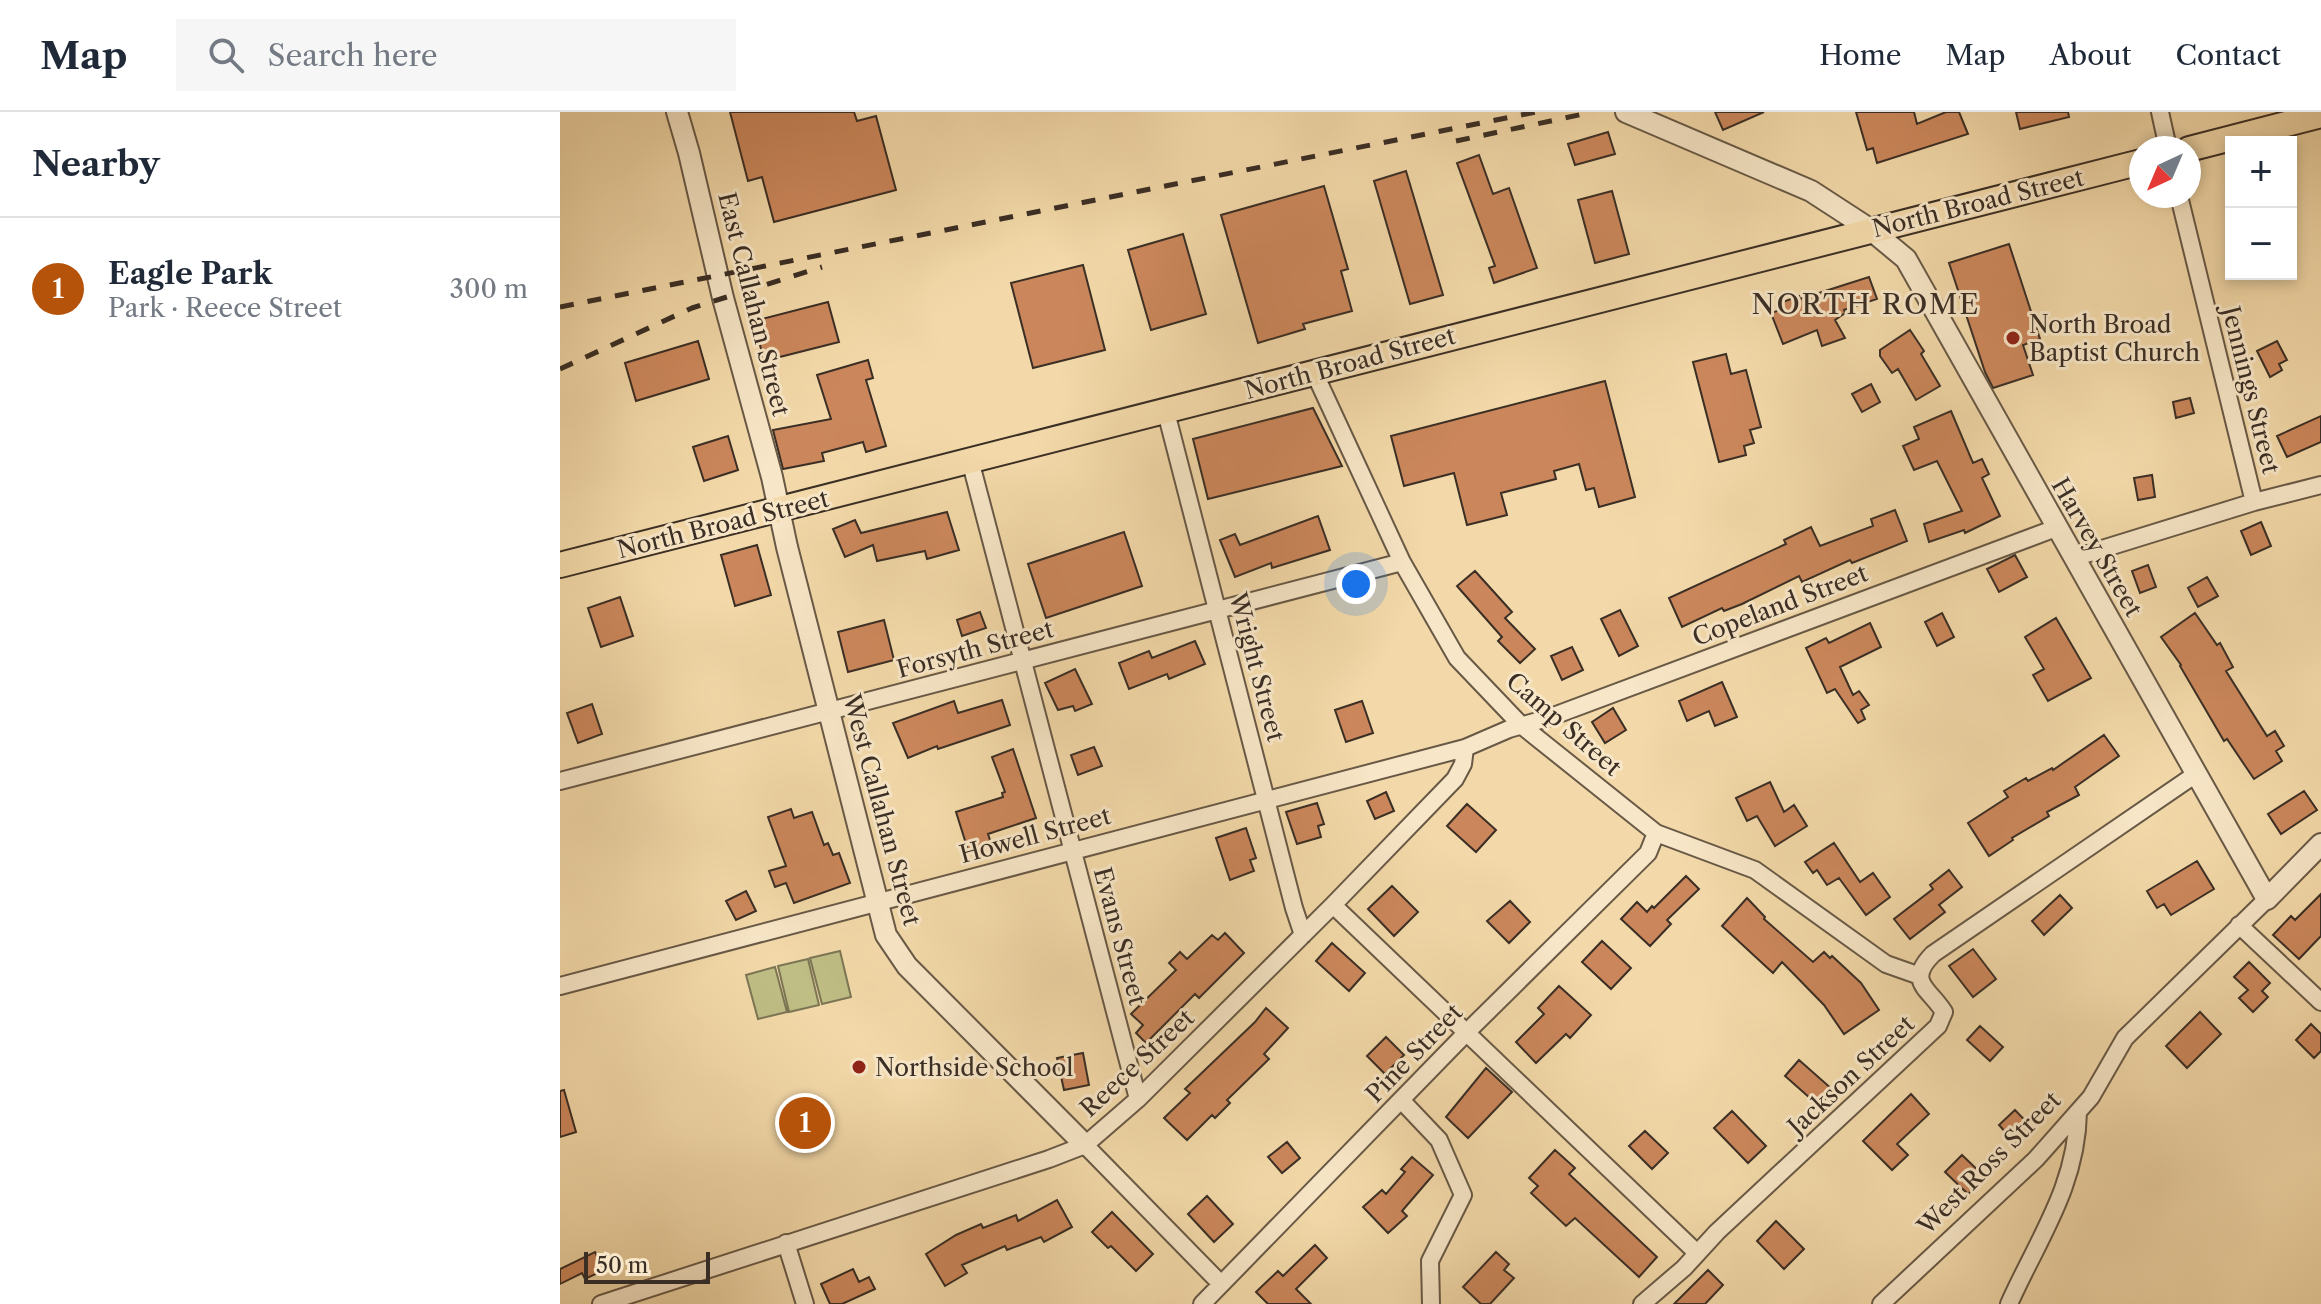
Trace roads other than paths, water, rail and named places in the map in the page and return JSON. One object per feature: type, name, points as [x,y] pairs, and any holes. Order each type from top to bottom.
[{"type":"main road","points":[[2201,146],[2321,115]]},
{"type":"main road","name":"North Broad Street","points":[[560,565],[2129,165]]},
{"type":"street","name":"East Callahan Street","points":[[677,112],[780,510]]},
{"type":"street","name":"Harvey Street","points":[[1626,112],[1811,191],[1871,230],[1906,259],[2267,899]]},
{"type":"street","points":[[2160,112],[2165,136]]},
{"type":"street","name":"Jennings Street","points":[[2182,208],[2254,502]]},
{"type":"street","name":"Camp Street","points":[[1314,372],[1402,562],[1457,658],[1521,725],[1656,833],[1755,870],[1886,964],[1920,976]]},
{"type":"street","name":"Wright Street","points":[[1166,412],[1303,935]]},
{"type":"street","name":"Evans Street","points":[[970,460],[1138,1099]]},
{"type":"street","points":[[2073,558],[2254,502],[2321,485]]},
{"type":"street","name":"West Callahan Street","points":[[780,510],[886,935],[907,966],[1220,1283]]},
{"type":"street","name":"Copeland Street","points":[[1521,725],[1548,718],[2056,528]]},
{"type":"street","name":"Forsyth Street","points":[[560,781],[1402,562]]},
{"type":"street","name":"Howell Street","points":[[560,986],[1465,748],[1521,725]]},
{"type":"street","name":"Reece Street","points":[[601,1304],[1085,1145],[1138,1099],[1455,779],[1463,764],[1465,748]]},
{"type":"street","points":[[1920,976],[1924,963],[1933,954],[2196,774]]},
{"type":"street","name":"Pine Street","points":[[1202,1304],[1468,1031],[1648,853],[1656,833]]},
{"type":"street","name":"West Ross Street","points":[[1881,1304],[2036,1159],[2091,1097],[2125,1038],[2321,844]]},
{"type":"street","points":[[1333,905],[1696,1252]]},
{"type":"street","points":[[2239,925],[2321,1002]]},
{"type":"street","name":"Jackson Street","points":[[1642,1304],[1684,1268],[1696,1252],[1938,1026],[1944,1012],[1925,992],[1920,976]]},
{"type":"street","points":[[1402,1101],[1439,1140],[1463,1195],[1430,1261],[1431,1304]]},
{"type":"street","points":[[2009,1304],[2036,1253],[2068,1180],[2078,1112]]},
{"type":"street","points":[[786,1243],[805,1304]]},
{"type":"railway","points":[[560,307],[1536,112]]},
{"type":"railway","points":[[1456,141],[1593,112]]},
{"type":"railway","points":[[560,369],[692,308],[822,267]]},
{"type":"place","name":"North Broad Baptist Church","points":[[2013,338]]},
{"type":"place","name":"Northside School","points":[[859,1067]]},
{"type":"place","name":"Eagle Park","points":[[805,1123]]},
{"type":"district","name":"NORTH ROME","points":[[1866,304]]}]
